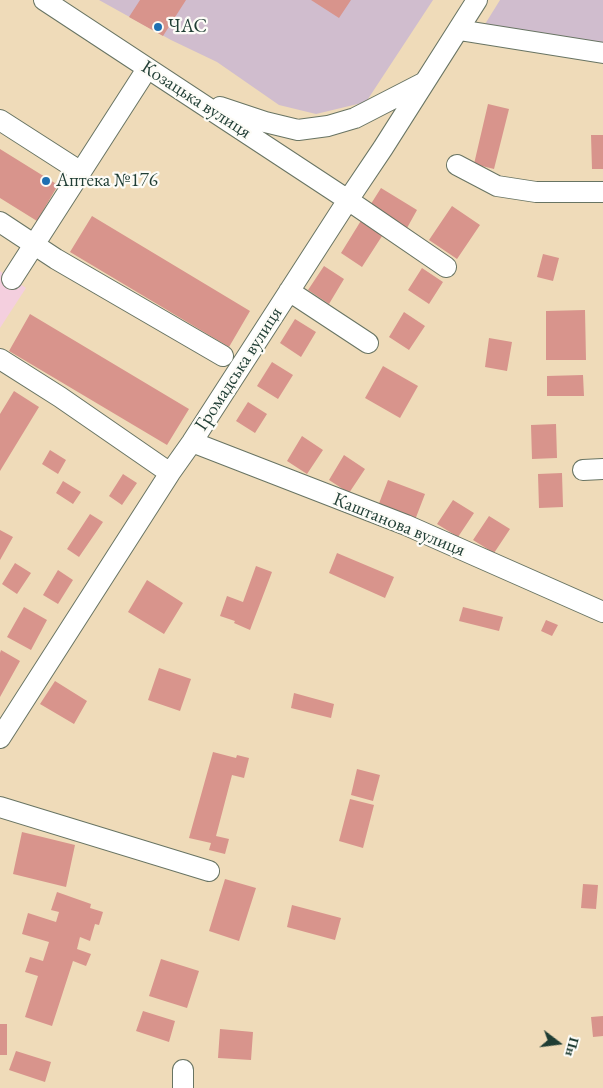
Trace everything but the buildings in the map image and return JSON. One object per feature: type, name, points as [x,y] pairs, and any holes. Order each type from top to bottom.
[{"type":"street","name":"Козацька вулиця","points":[[44,0],[348,200],[446,267]]},
{"type":"street","name":"Громадська вулиця","points":[[0,738],[170,473],[427,81],[477,0]]},
{"type":"street","points":[[459,30],[603,53]]},
{"type":"street","points":[[12,279],[147,69]]},
{"type":"street","points":[[192,97],[265,122],[298,130],[328,126],[355,118],[427,81]]},
{"type":"street","points":[[0,120],[81,172]]},
{"type":"street","points":[[457,165],[497,186],[536,192],[603,192]]},
{"type":"street","points":[[0,222],[223,356]]},
{"type":"street","points":[[289,290],[368,343]]},
{"type":"street","points":[[0,359],[60,397],[170,473]]},
{"type":"street","name":"Каштанова вулиця","points":[[192,442],[406,525],[603,612]]},
{"type":"street","points":[[0,807],[209,871]]},
{"type":"shaded area","points":[[99,0],[433,0],[366,102],[316,114],[279,105],[217,62],[171,40]]},
{"type":"shaded area","points":[[500,0],[603,0],[603,45],[482,29]]},
{"type":"shaded area","points":[[0,271],[26,288],[0,328]]},
{"type":"place","name":"ЧАС","points":[[158,27]]},
{"type":"place","name":"Аптека №176","points":[[46,181]]}]
